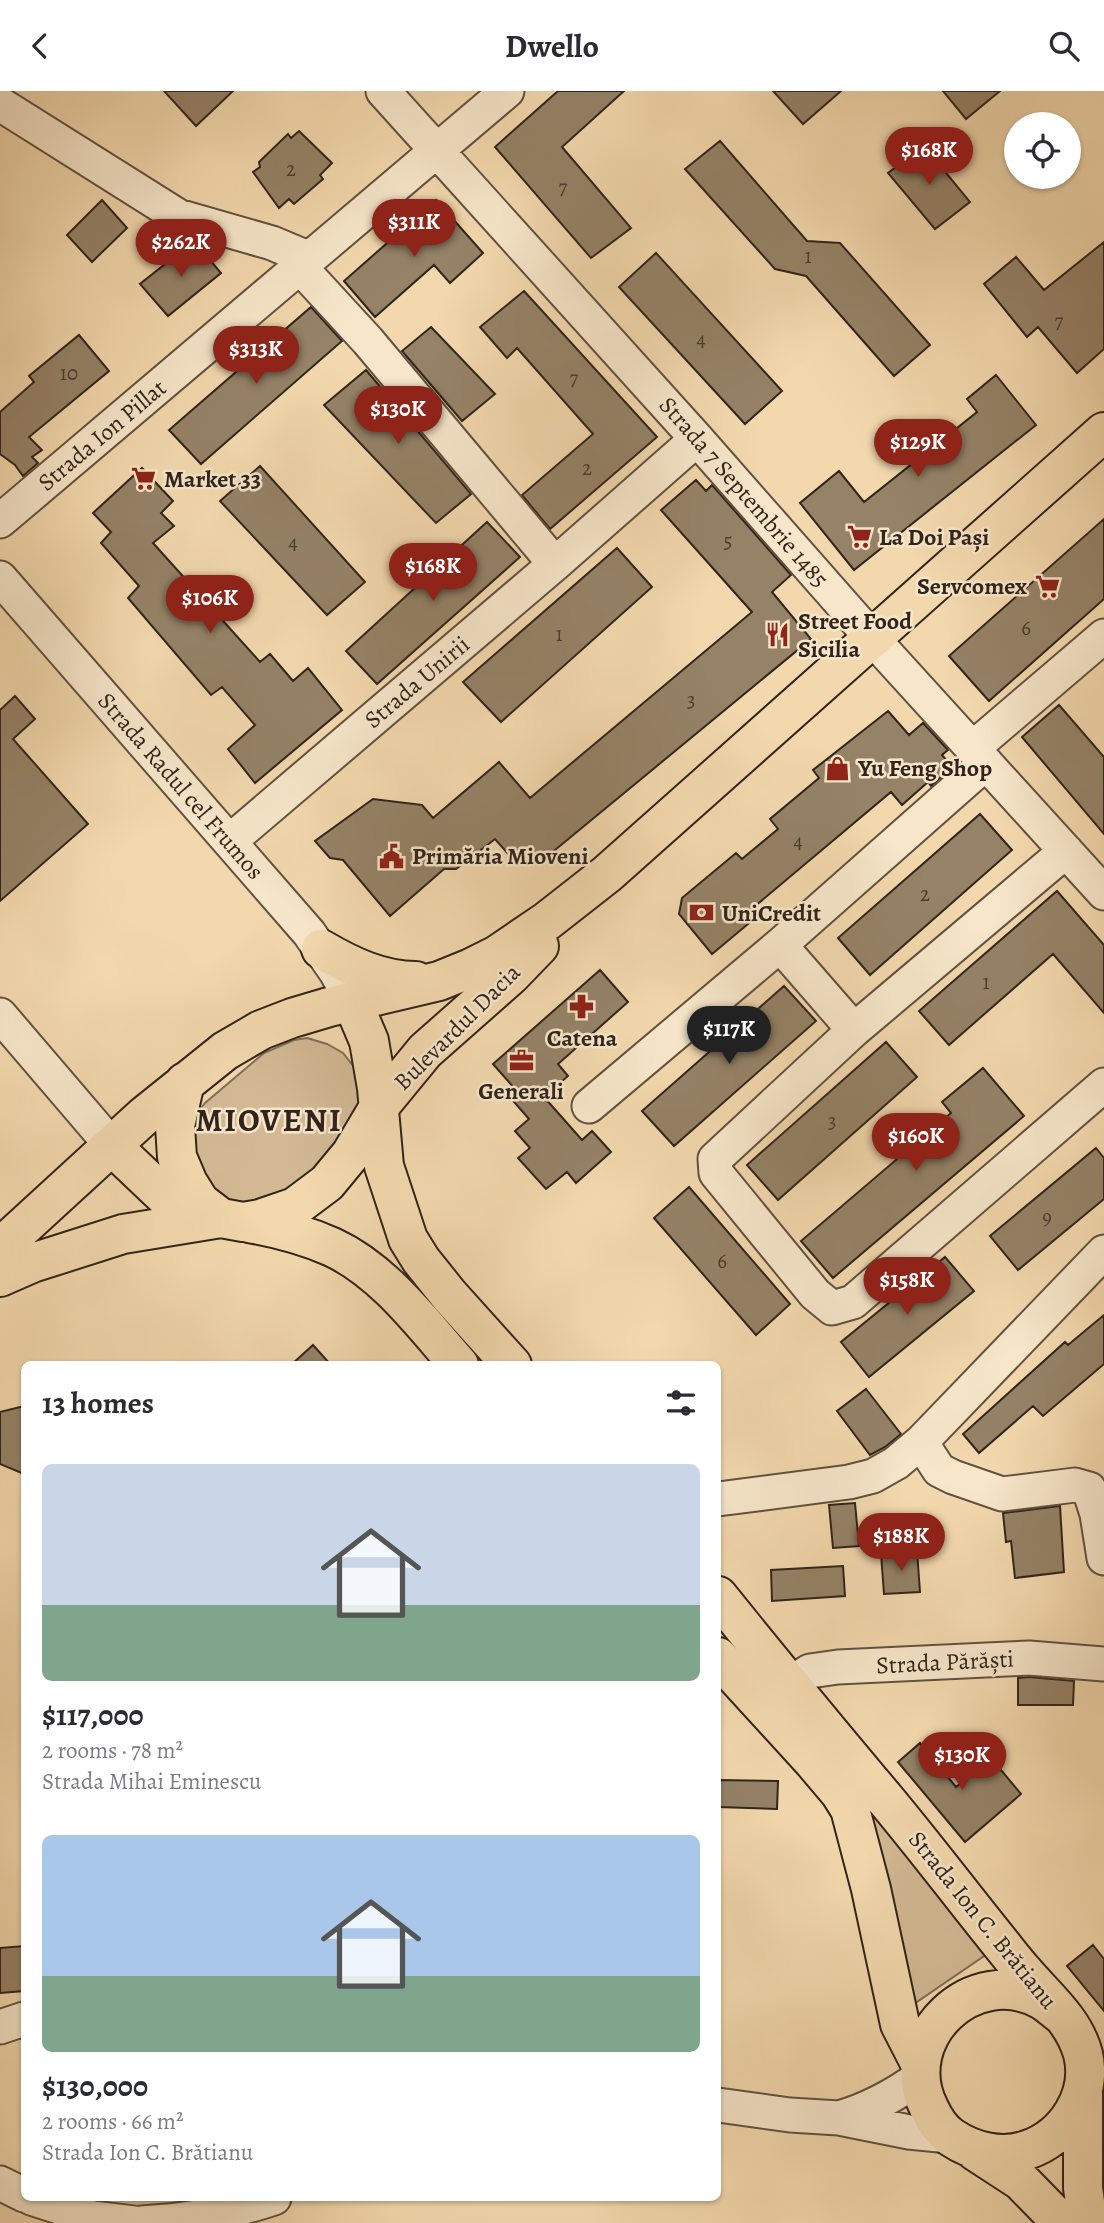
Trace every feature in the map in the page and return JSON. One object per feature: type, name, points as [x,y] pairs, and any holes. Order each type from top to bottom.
[{"type":"main road","name":"Bulevardul Dacia","points":[[0,1248],[144,1116],[225,1051],[261,1030],[292,1017],[439,981],[498,955],[566,907],[607,874],[1104,432]]},
{"type":"main road","name":"Bulevardul Dacia","points":[[0,1277],[32,1263],[123,1234],[219,1220],[260,1219],[295,1207],[327,1183],[351,1154],[378,1097],[425,1051],[511,975],[607,874]]},
{"type":"main road","points":[[321,949],[348,965],[377,975],[408,981],[439,981]]},
{"type":"main road","points":[[352,1001],[369,1041],[378,1097],[384,1166],[408,1239],[449,1295],[508,1361]]},
{"type":"main road","points":[[292,1017],[332,1030],[352,1044],[368,1066],[378,1097]]},
{"type":"main road","points":[[185,1082],[174,1126],[177,1157],[200,1202],[219,1220]]},
{"type":"main road","points":[[112,1146],[219,1220],[285,1230],[335,1248],[364,1267],[394,1294],[455,1361]]},
{"type":"main road","name":"Strada Ion C. Brătianu","points":[[721,1600],[789,1683],[852,1783],[850,1809],[862,1851],[900,2024],[920,2070]]},
{"type":"main road","name":"Strada Ion C. Brătianu","points":[[721,1660],[852,1783],[1063,2016]]},
{"type":"main road","points":[[1062,2223],[1021,2181],[959,2142],[934,2119],[924,2099],[920,2070],[927,2037],[943,2015],[964,1999],[990,1990],[1016,1991],[1029,1995],[1042,2000],[1063,2016],[1076,2034],[1091,2082],[1083,2175],[1087,2223]]},
{"type":"main road","points":[[959,2142],[998,2155],[1026,2151],[1052,2138],[1071,2118],[1091,2082]]},
{"type":"street","name":"Strada 7 Septembrie 1485","points":[[383,91],[1104,893]]},
{"type":"street","name":"Strada Ion Pillat","points":[[0,521],[507,91]]},
{"type":"street","points":[[0,104],[177,216],[272,243],[305,263],[555,564]]},
{"type":"street","name":"Strada Unirii","points":[[230,841],[697,439]]},
{"type":"street","name":"Strada Radul cel Frumos","points":[[0,578],[321,949],[352,1001]]},
{"type":"street","points":[[589,1106],[780,946],[1104,636]]},
{"type":"street","points":[[1066,851],[854,1030],[715,1159],[716,1173],[815,1294],[832,1308],[853,1302],[1104,1085]]},
{"type":"street","points":[[780,946],[854,1030]]},
{"type":"street","points":[[0,1015],[112,1146]]},
{"type":"street","points":[[723,1502],[849,1482],[873,1476],[896,1463],[921,1442],[1104,1252]]},
{"type":"street","points":[[921,1442],[939,1470],[1002,1495],[1075,1485],[1089,1489],[1097,1514],[1104,1558]]},
{"type":"street","name":"Strada Părăști","points":[[789,1683],[810,1671],[863,1665],[1029,1658],[1104,1664]]},
{"type":"street","points":[[0,2027],[21,2020]]},
{"type":"street","points":[[839,2118],[883,2102],[920,2070]]},
{"type":"street","points":[[721,2105],[790,2115],[839,2118],[959,2142]]},
{"type":"street","points":[[0,2183],[21,2194]]},
{"type":"street","points":[[39,2201],[93,2218],[134,2223]]},
{"type":"street","points":[[141,2223],[179,2221],[231,2212],[265,2201]]},
{"type":"shaded area","points":[[307,1038],[327,1044],[343,1053],[354,1067],[364,1091],[356,1130],[281,1202],[228,1204],[191,1168],[195,1116],[205,1103],[264,1053],[294,1040]]},
{"type":"shaded area","points":[[869,1804],[987,1954],[908,2008],[868,1842]]},
{"type":"building","points":[[164,91],[233,91],[196,126]]},
{"type":"building","points":[[558,91],[624,91],[562,147],[631,228],[591,258],[495,147]]},
{"type":"building","points":[[773,91],[841,91],[803,124]]},
{"type":"building","points":[[943,91],[1000,91],[966,119]]},
{"type":"building","points":[[299,131],[332,163],[320,175],[323,179],[294,204],[289,199],[279,208],[253,172],[260,167],[259,162],[288,134],[291,138]]},
{"type":"building","points":[[720,141],[807,241],[840,243],[930,345],[894,376],[806,276],[775,269],[685,169]]},
{"type":"building","points":[[924,146],[970,202],[935,229],[888,173]]},
{"type":"building","points":[[102,200],[127,228],[92,262],[67,235]]},
{"type":"building","points":[[436,200],[483,253],[450,283],[434,265],[375,317],[344,281]]},
{"type":"building","points":[[194,241],[221,273],[168,316],[140,284]]},
{"type":"building","points":[[1104,242],[1104,349],[1077,373],[1038,327],[1027,337],[984,284],[1016,257],[1044,290]]},
{"type":"building","points":[[656,253],[782,391],[745,424],[619,287]]},
{"type":"building","points":[[524,291],[657,437],[550,529],[522,495],[593,434],[517,348],[507,358],[480,327]]},
{"type":"building","points":[[311,307],[342,341],[201,464],[169,430]]},
{"type":"building","points":[[431,327],[495,394],[462,421],[402,351]]},
{"type":"building","points":[[79,335],[109,371],[29,437],[42,450],[32,457],[38,463],[23,476],[15,465],[0,454],[0,412],[34,382],[29,376]]},
{"type":"building","points":[[366,370],[471,494],[436,523],[324,405]]},
{"type":"building","points":[[996,375],[1036,425],[854,570],[800,503],[839,471],[864,502],[977,412],[967,399]]},
{"type":"building","points":[[260,466],[365,582],[327,615],[220,501]]},
{"type":"building","points":[[142,468],[173,501],[161,513],[174,526],[153,543],[260,662],[270,654],[293,681],[308,668],[342,710],[255,783],[228,749],[255,725],[222,687],[211,695],[128,598],[139,586],[101,543],[111,532],[93,513]]},
{"type":"building","points":[[696,480],[706,491],[712,485],[791,575],[772,592],[811,639],[538,864],[518,865],[495,839],[456,869],[444,869],[390,916],[343,860],[330,858],[315,841],[373,799],[422,805],[433,818],[499,762],[530,798],[752,612],[661,510]]},
{"type":"building","points":[[1104,519],[1104,599],[989,701],[949,656]]},
{"type":"building","points":[[487,522],[520,557],[377,684],[346,651]]},
{"type":"building","points":[[617,548],[652,587],[501,722],[463,682]]},
{"type":"building","points":[[15,696],[35,719],[13,739],[88,824],[0,901],[0,710]]},
{"type":"building","points":[[1059,705],[1104,757],[1104,834],[1022,737]]},
{"type":"building","points":[[888,711],[909,735],[923,723],[948,750],[942,755],[952,767],[931,786],[928,782],[902,805],[891,792],[754,907],[760,914],[712,954],[679,914],[682,898],[736,853],[742,859],[778,829],[770,819],[819,778],[813,770]]},
{"type":"building","points":[[980,814],[1012,850],[870,975],[838,938]]},
{"type":"building","points":[[1057,891],[1104,945],[1104,1013],[1053,954],[949,1045],[919,1011]]},
{"type":"building","points":[[600,970],[628,1002],[558,1064],[568,1076],[544,1097],[582,1140],[592,1131],[611,1152],[576,1183],[567,1172],[546,1189],[518,1158],[530,1148],[515,1131],[529,1119],[508,1095],[515,1089],[493,1064]]},
{"type":"building","points":[[784,986],[816,1021],[674,1146],[642,1111]]},
{"type":"building","points":[[886,1042],[917,1077],[778,1200],[747,1165]]},
{"type":"building","points":[[983,1068],[1024,1116],[833,1278],[801,1241],[951,1113],[942,1102]]},
{"type":"building","points":[[1096,1148],[1104,1158],[1104,1199],[1018,1270],[990,1236]]},
{"type":"building","points":[[689,1187],[790,1304],[756,1335],[654,1218]]},
{"type":"building","points":[[945,1257],[974,1291],[869,1377],[841,1342]]},
{"type":"building","points":[[1104,1315],[1104,1364],[1043,1416],[1033,1406],[979,1453],[963,1434],[1065,1342],[1068,1345]]},
{"type":"building","points":[[313,1345],[327,1361],[295,1361]]},
{"type":"building","points":[[866,1389],[901,1434],[870,1455],[837,1411]]},
{"type":"building","points":[[21,1407],[21,1473],[0,1464],[0,1412]]},
{"type":"building","points":[[855,1503],[859,1546],[833,1548],[829,1505]]},
{"type":"building","points":[[1060,1506],[1064,1572],[1015,1578],[1011,1541],[1006,1542],[1003,1513]]},
{"type":"building","points":[[917,1551],[920,1592],[884,1594],[881,1554]]},
{"type":"building","points":[[843,1566],[845,1596],[772,1601],[771,1570]]},
{"type":"building","points":[[1018,1678],[1074,1681],[1073,1705],[1018,1705]]},
{"type":"building","points":[[920,1743],[956,1787],[991,1758],[1021,1794],[965,1842],[898,1762]]},
{"type":"building","points":[[721,1780],[778,1781],[777,1809],[721,1807]]},
{"type":"building","points":[[1093,1945],[1104,1959],[1104,2011],[1067,1966]]},
{"type":"building","points":[[21,1946],[21,1991],[0,1993],[0,1948]]},
{"type":"place","name":"Market 33","points":[[144,479]]},
{"type":"place","name":"La Doi Pași","points":[[859,537]]},
{"type":"place","name":"Servcomex","points":[[1047,586]]},
{"type":"place","name":"Street Food Sicilia","points":[[778,635]]},
{"type":"place","name":"Yu Feng Shop","points":[[838,768]]},
{"type":"place","name":"Primăria Mioveni","points":[[392,856]]},
{"type":"place","name":"UniCredit","points":[[702,913]]},
{"type":"place","name":"Catena","points":[[582,1007]]},
{"type":"place","name":"Generali","points":[[521,1060]]},
{"type":"district","name":"MIOVENI","points":[[269,1120]]}]
